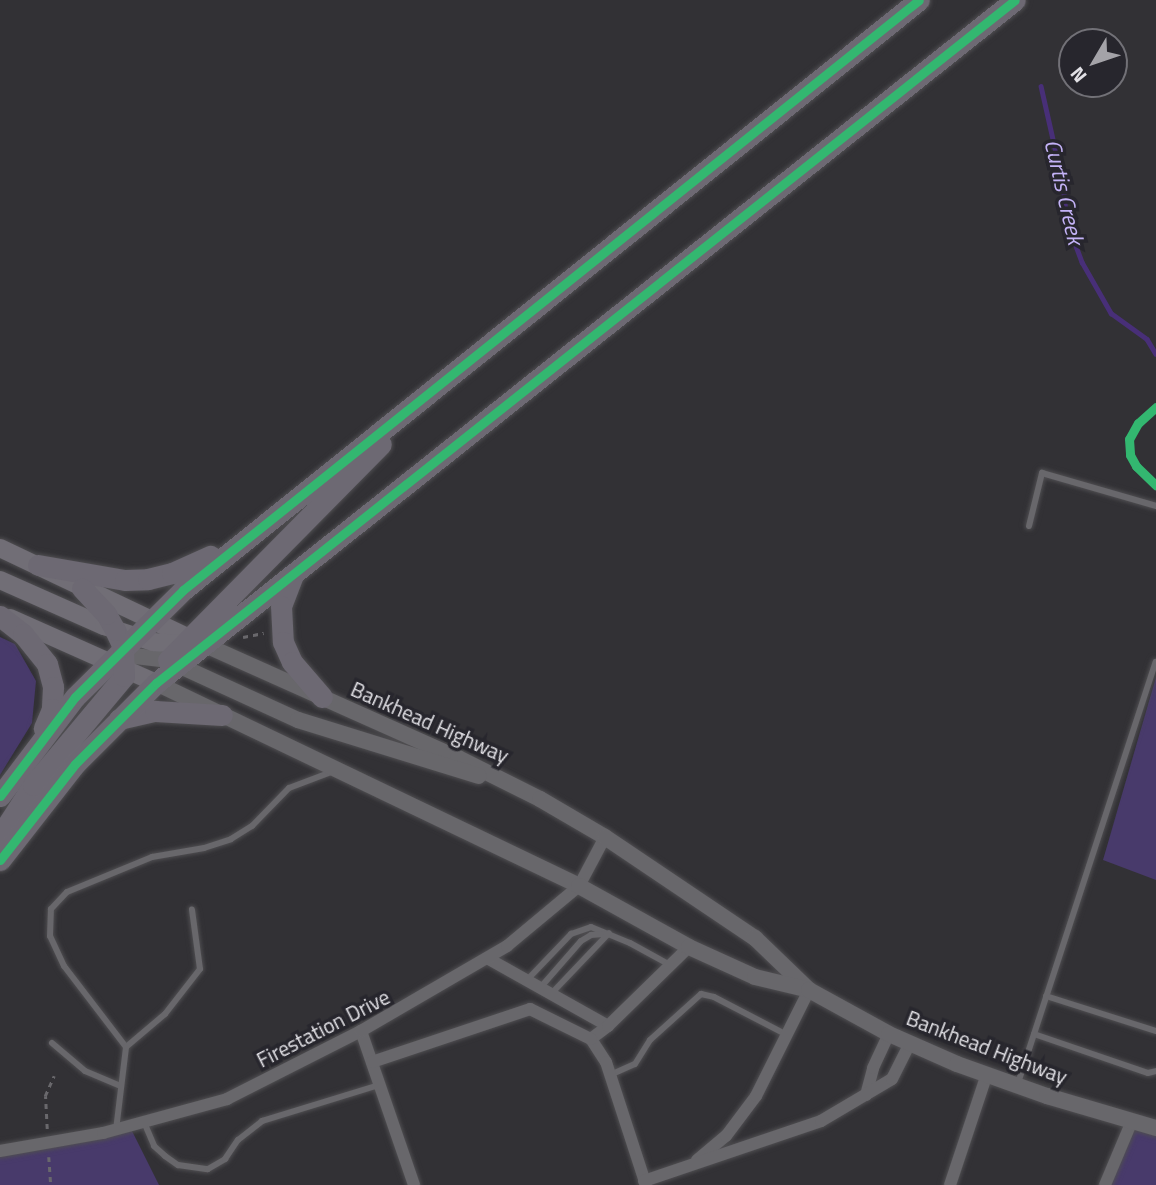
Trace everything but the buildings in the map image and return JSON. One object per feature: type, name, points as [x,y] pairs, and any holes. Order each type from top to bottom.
[{"type":"highway","points":[[0,796],[39,741],[150,620],[235,546],[919,0]]},
{"type":"highway","points":[[184,650],[294,573],[1015,0]]},
{"type":"highway","points":[[0,860],[62,779],[117,720],[156,683],[184,650],[404,419],[470,358]]},
{"type":"highway","points":[[38,565],[125,580],[148,579],[172,573],[235,546]]},
{"type":"highway","points":[[294,573],[281,606],[281,632],[292,662],[321,697]]},
{"type":"highway","points":[[0,836],[33,785],[121,682],[122,650],[106,614],[82,588]]},
{"type":"highway","points":[[0,615],[23,634],[47,664],[53,687],[52,709],[39,741]]},
{"type":"highway","points":[[117,720],[155,711],[222,716]]},
{"type":"main road","name":"Bankhead Highway","points":[[0,548],[150,620],[184,650],[321,697],[521,789],[605,837],[755,938],[809,990],[889,1034],[1017,1085],[1131,1123],[1156,1128]]},
{"type":"main road","points":[[0,580],[122,650],[184,650],[298,720],[521,789]]},
{"type":"main road","name":"Bankhead Highway","points":[[0,615],[122,650],[156,683],[222,716],[579,886],[690,947],[755,977],[809,990]]},
{"type":"street","name":"Firestation Drive","points":[[0,1151],[116,1130],[227,1099],[361,1031],[507,946],[579,886],[605,837]]},
{"type":"street","points":[[591,1039],[690,947]]},
{"type":"street","points":[[486,958],[608,1026]]},
{"type":"street","points":[[689,1166],[726,1136],[741,1118],[769,1073],[785,1034],[809,990]]},
{"type":"street","points":[[372,1062],[530,1009],[591,1039],[601,1052],[611,1075],[645,1183],[811,1125],[892,1079],[910,1044]]},
{"type":"street","points":[[361,1031],[414,1185]]},
{"type":"street","points":[[866,1095],[873,1068],[889,1034]]},
{"type":"street","points":[[950,1185],[987,1074]]},
{"type":"street","points":[[1105,1185],[1131,1123]]},
{"type":"lane","points":[[1029,526],[1042,473],[1156,506]]},
{"type":"lane","points":[[1017,1085],[1156,662]]},
{"type":"lane","points":[[126,1047],[64,966],[50,936],[51,909],[67,892],[152,857],[204,848],[231,839],[252,826],[289,788],[336,770]]},
{"type":"lane","points":[[116,1130],[126,1047],[165,1014],[200,969],[192,910]]},
{"type":"lane","points":[[527,981],[571,934],[592,927],[670,965]]},
{"type":"lane","points":[[546,991],[609,933]]},
{"type":"lane","points":[[546,991],[581,941],[591,935],[609,933]]},
{"type":"lane","points":[[611,1075],[635,1064],[650,1040],[701,995],[714,997],[785,1034]]},
{"type":"lane","points":[[1046,996],[1156,1031]]},
{"type":"lane","points":[[1034,1034],[1148,1073],[1156,1071]]},
{"type":"lane","points":[[52,1043],[85,1071],[120,1086]]},
{"type":"lane","points":[[144,1122],[154,1146],[165,1156],[178,1165],[208,1169],[225,1159],[238,1140],[262,1121],[379,1085]]},
{"type":"path","points":[[238,638],[274,630]]},
{"type":"shaded area","points":[[0,637],[15,644],[36,681],[32,723],[0,775]]},
{"type":"shaded area","points":[[1156,677],[1156,880],[1103,860]]},
{"type":"shaded area","points":[[1131,1123],[1156,1132],[1156,1185],[1106,1185]]},
{"type":"shaded area","points":[[130,1127],[159,1185],[0,1185],[0,1157]]},
{"type":"waterway","name":"Curtis Creek","points":[[1041,86],[1063,184],[1067,222],[1082,262],[1111,313],[1147,339],[1156,354]]},
{"type":"cycle path","points":[[0,796],[75,697],[183,590],[919,0]]},
{"type":"cycle path","points":[[0,860],[75,764],[156,683],[1015,0]]},
{"type":"cycle path","points":[[1156,407],[1138,423],[1129,439],[1130,455],[1136,466],[1156,485]]}]
